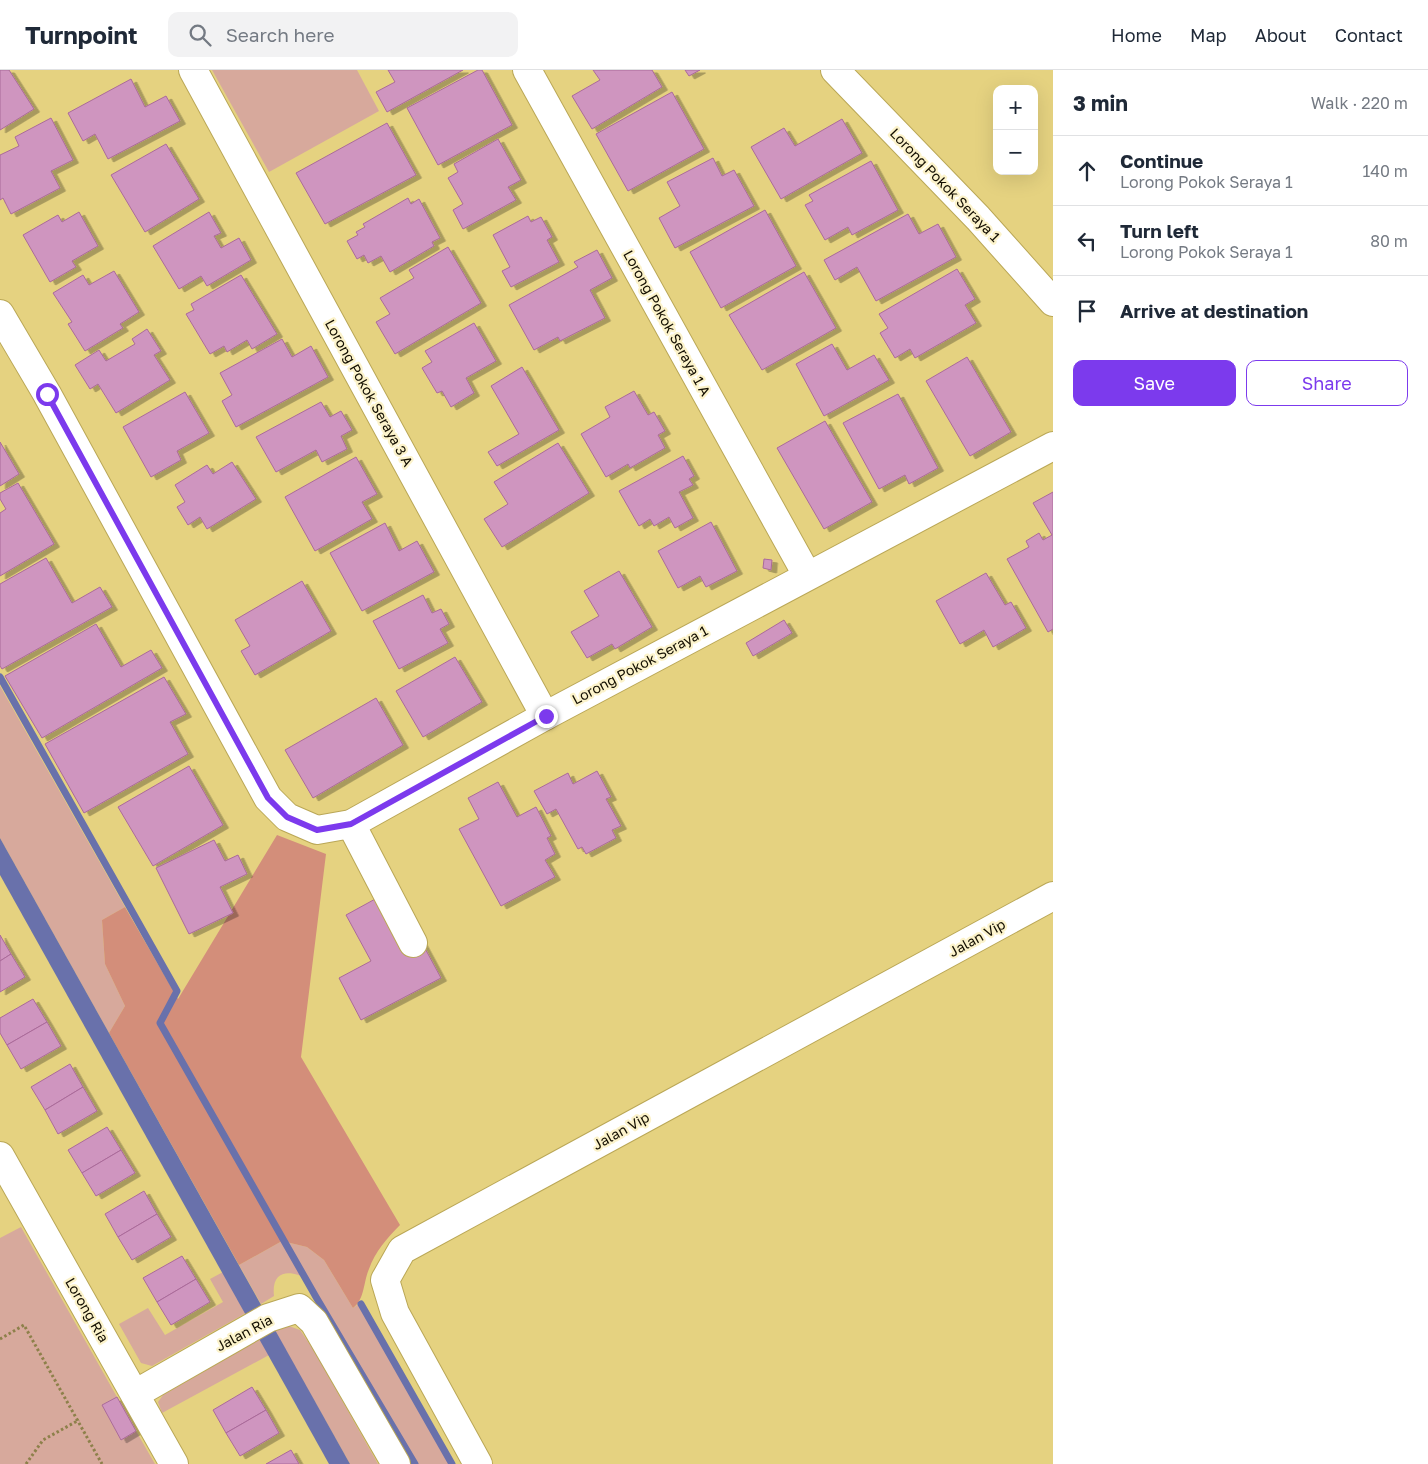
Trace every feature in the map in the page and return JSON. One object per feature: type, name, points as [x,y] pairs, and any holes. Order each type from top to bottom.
[{"type":"street","name":"Lorong Pokok Seraya 3 A","points":[[193,70],[546,716]]},
{"type":"street","name":"Lorong Pokok Seraya 1 A","points":[[527,70],[808,575]]},
{"type":"street","name":"Lorong Pokok Seraya 1","points":[[835,70],[978,218],[1053,302]]},
{"type":"street","name":"Lorong Pokok Seraya 1","points":[[0,314],[47,394],[268,798],[287,817],[317,830],[351,824],[546,716],[1053,446]]},
{"type":"street","points":[[351,824],[413,943]]},
{"type":"street","name":"Jalan Vip","points":[[478,1464],[395,1313],[385,1280],[402,1250],[1053,896]]},
{"type":"street","name":"Lorong Ria","points":[[0,1156],[174,1464]]},
{"type":"street","name":"Jalan Ria","points":[[135,1394],[261,1322],[299,1308],[314,1322],[396,1464]]},
{"type":"path","points":[[0,1339],[24,1324],[102,1464]]},
{"type":"path","points":[[26,1464],[43,1440],[79,1420]]},
{"type":"shaded area","points":[[212,70],[357,70],[379,111],[269,172]]},
{"type":"shaded area","points":[[0,686],[125,907],[102,920],[105,964],[125,1006],[109,1033],[0,838]]},
{"type":"shaded area","points":[[277,835],[326,854],[301,1057],[400,1225],[378,1251],[367,1274],[360,1300],[353,1308],[324,1260],[307,1247],[282,1241],[239,1265],[109,1033],[125,1006],[105,964],[102,920],[125,907],[178,999]]},
{"type":"shaded area","points":[[21,1227],[117,1397],[102,1405],[121,1439],[136,1431],[155,1464],[0,1464],[0,1238]]},
{"type":"shaded area","points":[[282,1241],[307,1247],[324,1260],[353,1308],[360,1303],[450,1464],[417,1464],[309,1280],[295,1274],[283,1274],[276,1281],[274,1296],[261,1304],[239,1265]]},
{"type":"shaded area","points":[[223,1272],[246,1313],[152,1366],[141,1363],[119,1324],[148,1308],[165,1335],[223,1302],[210,1279]]},
{"type":"shaded area","points":[[286,1325],[300,1330],[313,1349],[378,1464],[350,1464],[275,1331]]},
{"type":"shaded area","points":[[260,1339],[269,1355],[162,1413],[158,1402],[163,1395]]},
{"type":"water","points":[[0,838],[350,1464],[329,1464],[0,875]]},
{"type":"building","points":[[0,70],[9,70],[34,109],[0,130]]},
{"type":"building","points":[[388,70],[463,70],[387,112],[376,92],[395,82]]},
{"type":"building","points":[[478,70],[482,70],[512,125],[438,165],[407,108]]},
{"type":"building","points":[[593,70],[652,70],[662,87],[592,129],[572,96],[600,80]]},
{"type":"building","points":[[685,70],[700,70],[689,76]]},
{"type":"building","points":[[131,79],[145,107],[166,96],[180,121],[108,159],[95,134],[83,141],[68,113]]},
{"type":"building","points":[[672,92],[704,149],[628,191],[596,134]]},
{"type":"building","points":[[51,118],[73,160],[51,171],[60,188],[11,214],[3,198],[0,200],[0,155],[19,146],[15,137]]},
{"type":"building","points":[[842,119],[862,153],[781,199],[751,147],[784,128],[795,146]]},
{"type":"building","points":[[387,123],[416,175],[325,224],[296,173]]},
{"type":"building","points":[[498,139],[521,180],[508,187],[516,200],[463,229],[453,210],[463,204],[448,178],[458,172],[454,164]]},
{"type":"building","points":[[166,144],[199,199],[145,232],[111,175]]},
{"type":"building","points":[[713,158],[722,176],[734,170],[754,206],[675,248],[659,218],[680,206],[667,182]]},
{"type":"building","points":[[871,161],[898,210],[852,235],[848,227],[825,240],[805,205],[813,201],[809,195]]},
{"type":"building","points":[[408,198],[411,204],[419,199],[440,238],[432,242],[434,246],[390,272],[381,256],[368,263],[364,255],[357,259],[347,241],[358,235],[356,232],[365,227],[363,224]]},
{"type":"building","points":[[765,210],[796,266],[721,308],[690,252]]},
{"type":"building","points":[[79,212],[98,246],[72,261],[76,267],[50,282],[23,235],[58,215],[62,222]]},
{"type":"building","points":[[209,212],[221,233],[214,236],[221,248],[239,238],[251,260],[207,286],[201,276],[179,289],[153,246]]},
{"type":"building","points":[[908,214],[919,234],[938,224],[956,257],[876,301],[857,267],[835,280],[824,260]]},
{"type":"building","points":[[528,216],[531,222],[541,217],[552,237],[547,240],[559,262],[511,287],[502,271],[510,267],[493,235]]},
{"type":"building","points":[[448,247],[481,303],[395,354],[376,322],[390,314],[380,298],[414,278],[409,270]]},
{"type":"building","points":[[597,250],[612,278],[590,290],[605,318],[560,341],[558,337],[534,350],[509,305],[578,267],[574,262]]},
{"type":"building","points":[[957,269],[975,299],[965,305],[976,323],[915,358],[910,349],[895,358],[880,333],[888,328],[879,314]]},
{"type":"building","points":[[114,271],[139,312],[120,324],[123,328],[85,351],[68,324],[72,322],[53,293],[83,275],[89,285]]},
{"type":"building","points":[[804,272],[836,328],[762,370],[729,315]]},
{"type":"building","points":[[241,275],[277,334],[252,349],[247,340],[227,352],[224,346],[210,354],[186,314],[194,310],[191,304]]},
{"type":"building","points":[[474,323],[496,361],[466,378],[474,393],[451,407],[442,391],[437,393],[422,368],[432,362],[425,351]]},
{"type":"building","points":[[147,329],[161,351],[154,355],[170,380],[116,413],[98,384],[90,389],[75,365],[99,350],[106,361],[135,344],[132,339]]},
{"type":"building","points":[[282,339],[292,357],[311,346],[328,377],[236,427],[222,401],[232,395],[220,373]]},
{"type":"building","points":[[832,344],[847,370],[874,355],[889,380],[824,416],[796,364]]},
{"type":"building","points":[[967,357],[1011,432],[970,456],[926,381]]},
{"type":"building","points":[[522,367],[559,430],[497,466],[488,452],[519,434],[491,386]]},
{"type":"building","points":[[634,391],[648,415],[654,412],[665,431],[658,435],[665,448],[630,468],[628,464],[606,477],[581,434],[610,417],[605,407]]},
{"type":"building","points":[[185,392],[209,433],[177,451],[181,460],[151,477],[123,427]]},
{"type":"building","points":[[898,394],[938,468],[909,484],[905,475],[879,489],[843,423]]},
{"type":"building","points":[[321,402],[330,417],[341,411],[352,430],[341,436],[347,449],[322,462],[316,450],[276,472],[256,437]]},
{"type":"building","points":[[825,421],[872,502],[824,529],[777,448]]},
{"type":"building","points":[[0,442],[19,474],[0,486]]},
{"type":"building","points":[[558,443],[589,493],[502,547],[484,519],[508,504],[494,482]]},
{"type":"building","points":[[683,456],[694,476],[689,479],[693,485],[679,492],[693,518],[675,528],[669,517],[654,526],[650,519],[639,526],[619,491]]},
{"type":"building","points":[[356,457],[377,494],[362,502],[372,519],[315,551],[285,497]]},
{"type":"building","points":[[232,462],[256,499],[207,529],[200,517],[188,525],[177,507],[185,502],[175,485],[207,465],[213,474]]},
{"type":"building","points":[[18,483],[54,544],[0,576],[0,513],[6,509],[0,499],[0,493]]},
{"type":"building","points":[[1053,492],[1053,629],[1048,632],[1007,559],[1029,547],[1026,541],[1039,533],[1043,540],[1052,535],[1033,503]]},
{"type":"building","points":[[711,522],[737,571],[706,587],[700,576],[678,588],[658,551]]},
{"type":"building","points":[[385,523],[399,551],[417,541],[434,572],[362,611],[330,553]]},
{"type":"building","points":[[46,558],[72,603],[100,587],[112,607],[2,669],[0,666],[0,584]]},
{"type":"building","points":[[764,559],[772,560],[771,570],[763,568]]},
{"type":"building","points":[[619,571],[652,627],[615,649],[612,644],[587,658],[571,632],[599,616],[584,591]]},
{"type":"building","points":[[986,573],[1005,605],[1011,602],[1026,628],[993,647],[984,630],[960,644],[936,601]]},
{"type":"building","points":[[302,581],[331,631],[255,675],[241,651],[250,646],[235,620]]},
{"type":"building","points":[[423,595],[432,613],[441,609],[449,624],[440,629],[448,643],[399,669],[373,621]]},
{"type":"building","points":[[784,620],[792,633],[753,656],[746,643]]},
{"type":"building","points":[[96,624],[121,667],[151,650],[162,668],[42,738],[5,676]]},
{"type":"building","points":[[455,657],[482,702],[423,737],[396,691]]},
{"type":"building","points":[[164,677],[186,714],[170,722],[188,754],[84,813],[45,744]]},
{"type":"building","points":[[376,698],[403,745],[313,798],[285,750]]},
{"type":"building","points":[[189,766],[223,825],[153,866],[118,807]]},
{"type":"building","points":[[597,771],[611,797],[606,799],[621,826],[612,830],[616,838],[586,854],[582,847],[578,849],[556,809],[547,814],[534,791],[568,773],[573,784]]},
{"type":"building","points":[[498,782],[517,817],[536,807],[551,836],[547,838],[555,854],[545,860],[555,877],[501,906],[459,829],[479,819],[468,798]]},
{"type":"building","points":[[214,840],[225,861],[238,855],[247,874],[220,887],[233,913],[189,934],[156,868]]},
{"type":"building","points":[[377,898],[421,941],[441,978],[361,1020],[339,978],[371,961],[346,915]]},
{"type":"building","points":[[0,935],[11,954],[0,961]]},
{"type":"building","points":[[11,954],[25,977],[0,992],[0,961]]},
{"type":"building","points":[[33,999],[47,1022],[7,1045],[0,1033],[0,1018]]},
{"type":"building","points":[[47,1022],[61,1046],[21,1069],[7,1045]]},
{"type":"building","points":[[70,1064],[83,1087],[45,1110],[31,1087]]},
{"type":"building","points":[[83,1087],[97,1111],[58,1134],[45,1110]]},
{"type":"building","points":[[107,1127],[121,1150],[82,1173],[68,1150]]},
{"type":"building","points":[[121,1150],[135,1173],[96,1196],[82,1173]]},
{"type":"building","points":[[144,1191],[157,1214],[118,1237],[105,1214]]},
{"type":"building","points":[[157,1214],[171,1237],[132,1260],[118,1237]]},
{"type":"building","points":[[182,1256],[196,1279],[157,1302],[143,1278]]},
{"type":"building","points":[[196,1279],[210,1302],[171,1325],[157,1302]]},
{"type":"building","points":[[252,1387],[266,1410],[226,1433],[213,1410]]},
{"type":"building","points":[[117,1397],[136,1431],[121,1440],[102,1405]]},
{"type":"building","points":[[266,1410],[279,1433],[240,1456],[226,1433]]},
{"type":"building","points":[[291,1450],[299,1464],[266,1464]]},
{"type":"waterway","points":[[0,677],[177,991],[160,1023],[316,1297],[415,1464]]},
{"type":"waterway","points":[[361,1304],[452,1464]]},
{"type":"route","points":[[47,394],[268,798],[287,817],[317,830],[351,824],[546,716]]}]
